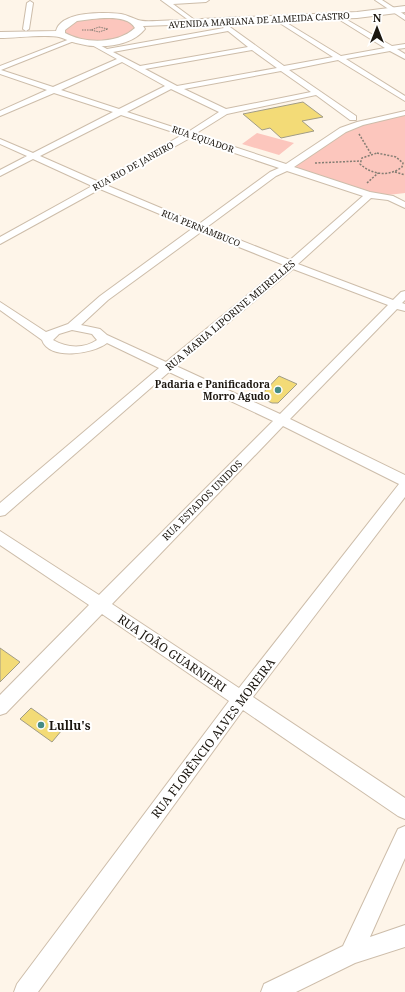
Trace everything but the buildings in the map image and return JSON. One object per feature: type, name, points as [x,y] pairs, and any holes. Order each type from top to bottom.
[{"type":"main road","name":"AVENIDA MARIANA DE ALMEIDA CASTRO","points":[[138,26],[194,22],[342,19],[401,13]]},
{"type":"main road","name":"AVENIDA MARIANA DE ALMEIDA CASTRO","points":[[138,26],[226,27],[280,20],[401,13]]},
{"type":"main road","points":[[0,30],[26,29],[61,31],[72,40],[92,43],[123,40],[131,37],[138,26],[123,17],[92,16],[74,20],[61,31],[0,35]]},
{"type":"street","points":[[165,1],[206,0]]},
{"type":"street","points":[[378,0],[401,13]]},
{"type":"street","points":[[165,1],[194,22]]},
{"type":"street","points":[[26,29],[30,3]]},
{"type":"street","points":[[342,19],[405,57]]},
{"type":"street","points":[[280,20],[405,99]]},
{"type":"street","points":[[105,51],[226,27],[253,48],[353,118]]},
{"type":"street","points":[[0,68],[72,40]]},
{"type":"street","points":[[92,43],[121,60],[140,68],[175,88],[225,112]]},
{"type":"street","points":[[0,173],[122,112],[175,88],[405,46]]},
{"type":"street","points":[[140,68],[253,48]]},
{"type":"street","points":[[0,114],[121,60]]},
{"type":"street","name":"RUA EQUADOR","points":[[0,72],[57,89],[189,135],[275,169]]},
{"type":"street","name":"RUA RIO DE JANEIRO","points":[[0,242],[189,135],[225,112],[318,93]]},
{"type":"street","points":[[47,338],[55,332],[72,327],[104,298],[201,229],[275,169],[325,132],[353,118],[405,108]]},
{"type":"street","points":[[289,168],[342,130],[405,113]]},
{"type":"street","name":"RUA PERNAMBUCO","points":[[0,141],[99,186],[201,229],[400,306]]},
{"type":"street","points":[[275,169],[289,168],[367,190],[390,198],[405,206]]},
{"type":"street","name":"RUA MARIA LIPORINE MEIRELLES","points":[[0,511],[168,367],[291,265],[367,190]]},
{"type":"street","points":[[390,198],[405,194]]},
{"type":"street","name":"RUA ESTADOS UNIDOS","points":[[0,707],[99,604],[282,420],[400,306],[405,294]]},
{"type":"street","points":[[0,304],[47,338],[48,342],[58,347],[77,350],[98,345],[103,341],[103,337]]},
{"type":"street","points":[[72,327],[96,331],[103,337],[282,420],[405,481]]},
{"type":"street","name":"RUA FLORÊNCIO ALVES MOREIRA","points":[[25,992],[241,699],[405,486]]},
{"type":"street","name":"RUA JOÃO GUARNIERI","points":[[0,537],[405,809]]},
{"type":"street","points":[[351,954],[405,836]]},
{"type":"street","points":[[272,992],[351,954],[405,936]]},
{"type":"path","points":[[99,27],[108,29],[104,32],[96,32],[92,29],[99,27]]},
{"type":"path","points":[[359,134],[371,154]]},
{"type":"path","points":[[312,163],[360,161],[371,154],[384,154],[396,157],[400,160],[402,167]]},
{"type":"path","points":[[360,161],[363,167],[378,172],[395,172],[405,175]]},
{"type":"path","points":[[395,172],[405,165]]},
{"type":"path","points":[[367,190],[378,172]]},
{"type":"shaded area","points":[[113,17],[130,21],[137,27],[131,35],[102,42],[78,40],[64,34],[65,25],[81,19]]},
{"type":"shaded area","points":[[405,115],[405,193],[388,195],[375,194],[292,167],[338,135],[359,126]]},
{"type":"shaded area","points":[[257,133],[294,143],[279,155],[242,144]]},
{"type":"place","name":"Padaria e Panificadora Morro Agudo","points":[[278,390]]},
{"type":"place","name":"Lullu's","points":[[41,725]]}]
